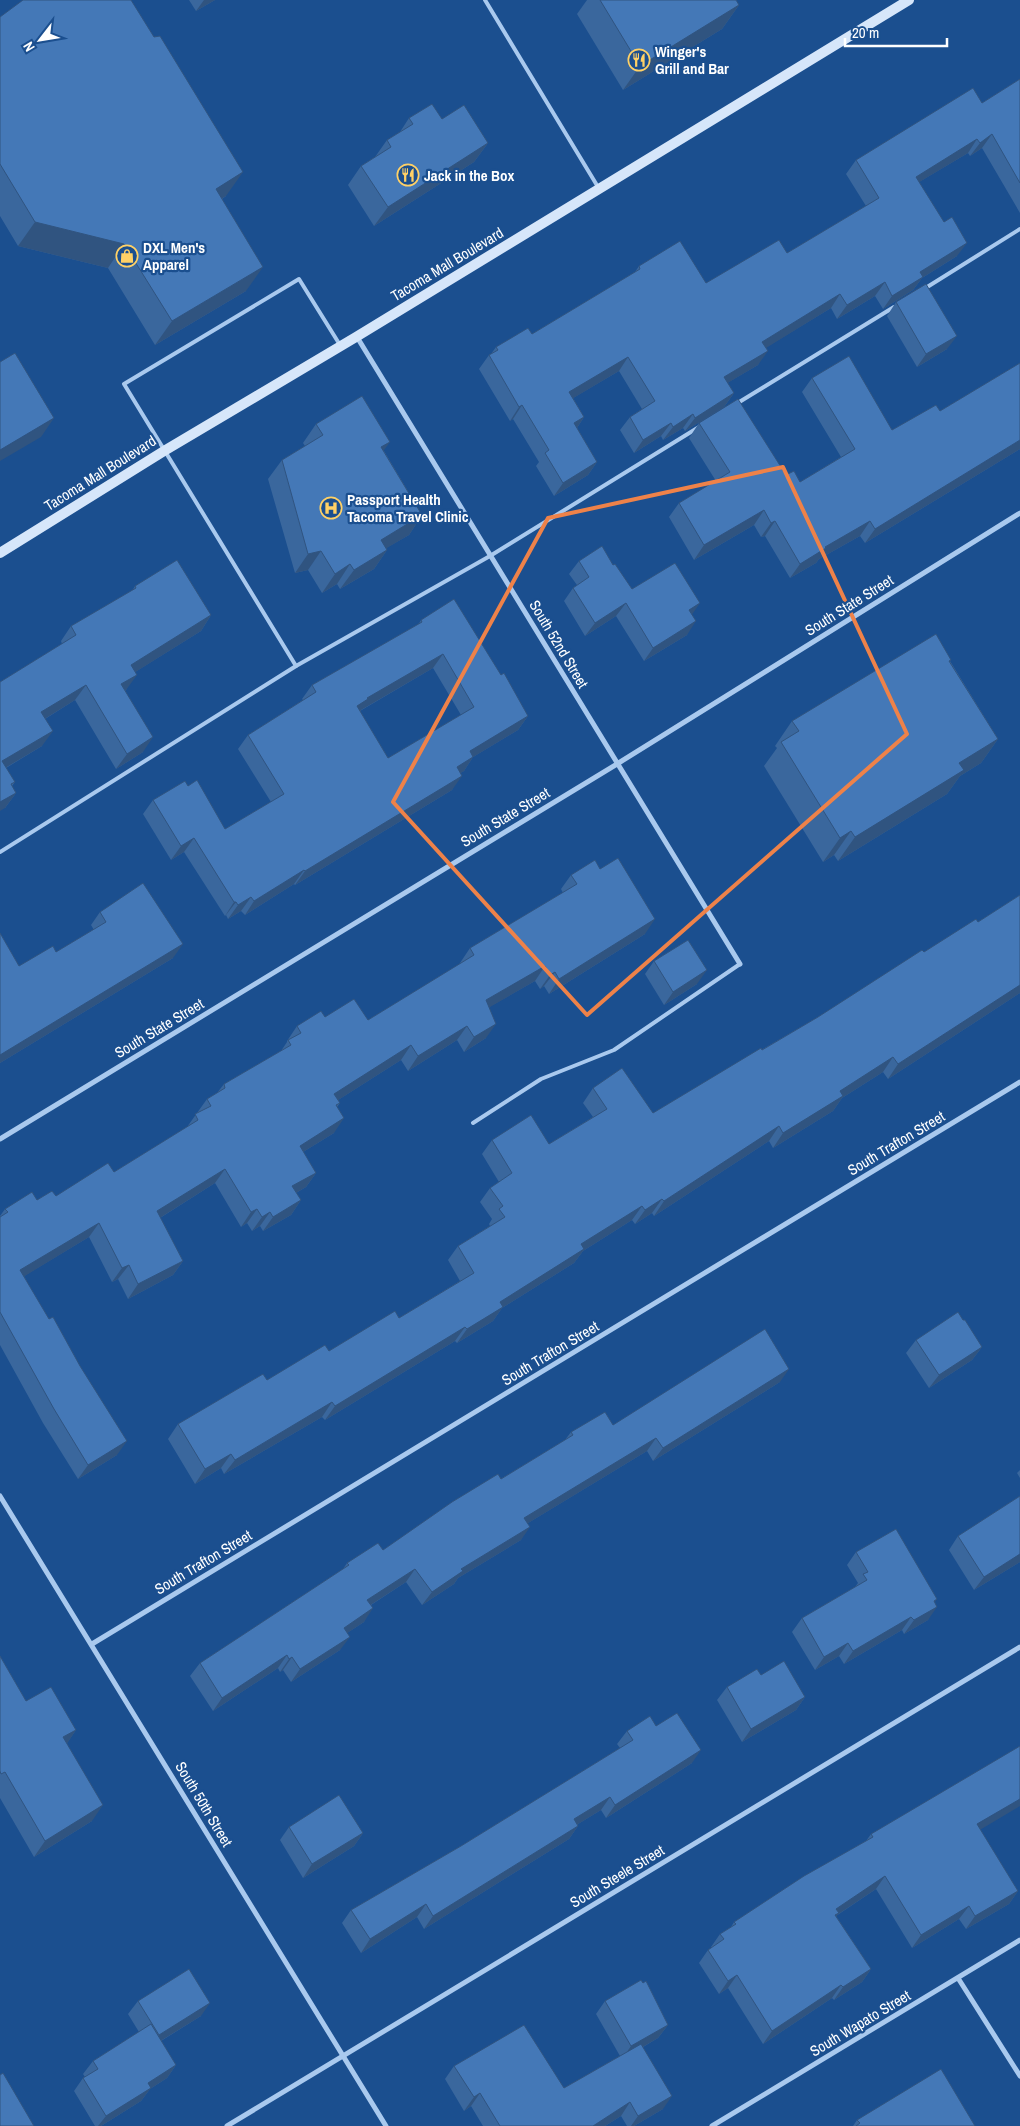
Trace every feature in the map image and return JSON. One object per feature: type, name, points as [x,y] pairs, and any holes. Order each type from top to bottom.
[{"type":"main road","name":"Tacoma Mall Boulevard","points":[[0,553],[164,451],[356,337],[909,0]]},
{"type":"street","name":"South 52nd Street","points":[[356,337],[740,964]]},
{"type":"street","name":"South State Street","points":[[0,1139],[617,764],[1020,513]]},
{"type":"street","name":"South Trafton Street","points":[[92,1644],[1020,1082]]},
{"type":"street","name":"South 50th Street","points":[[0,1496],[386,2126]]},
{"type":"street","name":"South Steele Street","points":[[226,2126],[1020,1647]]},
{"type":"street","name":"South Wapato Street","points":[[712,2126],[1020,1940]]},
{"type":"street","points":[[958,1978],[1020,2076]]},
{"type":"lane","points":[[485,0],[599,189]]},
{"type":"lane","points":[[919,292],[1020,229]]},
{"type":"lane","points":[[296,666],[124,384],[299,279],[340,346]]},
{"type":"lane","points":[[734,406],[902,302]]},
{"type":"lane","points":[[0,852],[296,666],[490,556],[700,426]]},
{"type":"lane","points":[[472,1122],[541,1079],[614,1050],[740,964]]},
{"type":"highlighted area","points":[[783,467],[907,734],[587,1015],[393,802],[548,518]]},
{"type":"building","points":[[23,0],[131,0],[154,37],[160,36],[243,172],[216,189],[263,267],[172,321],[124,244],[35,222],[0,164],[0,17]]},
{"type":"building","points":[[600,0],[736,0],[739,5],[640,66]]},
{"type":"building","points":[[1020,79],[1020,183],[992,134],[980,143],[977,139],[916,177],[944,222],[952,217],[967,243],[920,272],[923,277],[892,296],[885,282],[847,305],[840,294],[762,342],[768,351],[724,377],[734,393],[695,418],[693,414],[673,427],[671,423],[643,440],[630,417],[655,401],[628,357],[569,392],[584,417],[574,423],[597,462],[563,483],[545,453],[549,450],[522,405],[519,407],[489,355],[498,350],[496,347],[528,328],[532,334],[640,269],[639,266],[680,241],[706,283],[779,240],[787,253],[879,198],[856,160],[973,88],[982,103]]},
{"type":"building","name":"Jack in the Box","points":[[432,104],[442,119],[464,105],[488,143],[388,207],[361,166],[391,147],[387,140],[413,124],[409,118]]},
{"type":"building","points":[[926,284],[957,336],[926,354],[896,302]]},
{"type":"building","points":[[15,353],[54,418],[0,450],[0,362]]},
{"type":"building","points":[[849,356],[892,430],[936,405],[940,411],[1020,363],[1020,440],[875,529],[870,521],[800,564],[775,521],[771,523],[764,510],[704,545],[679,503],[730,472],[699,423],[738,399],[786,475],[794,471],[800,482],[855,449],[812,378]]},
{"type":"building","points":[[362,396],[390,442],[381,447],[422,515],[381,540],[387,550],[354,570],[350,564],[335,574],[321,551],[308,554],[282,460],[323,435],[316,424]]},
{"type":"building","points":[[602,546],[613,565],[615,564],[632,589],[675,563],[700,603],[689,610],[696,621],[653,648],[626,603],[595,623],[573,588],[589,577],[579,561]]},
{"type":"building","points":[[177,560],[211,615],[131,665],[137,675],[121,684],[153,737],[127,754],[86,685],[41,712],[53,731],[2,761],[15,782],[11,784],[16,793],[0,802],[0,682],[76,635],[71,626],[136,588],[135,586]]},
{"type":"building","points":[[454,599],[501,675],[504,673],[528,716],[470,751],[473,757],[457,767],[462,776],[254,901],[251,897],[238,905],[234,902],[194,838],[181,846],[153,800],[185,781],[188,786],[197,780],[225,829],[284,794],[248,735],[316,692],[312,685],[422,622],[421,620]],"holes":[[[443,654],[474,707],[388,758],[357,706],[367,698]]]},
{"type":"building","points":[[936,634],[951,660],[949,661],[998,739],[959,763],[964,770],[855,837],[851,831],[840,838],[781,742],[799,731],[792,721]]},
{"type":"building","points":[[618,858],[655,919],[559,979],[555,972],[550,975],[545,966],[486,1000],[496,1024],[474,1037],[467,1026],[418,1056],[411,1045],[334,1094],[340,1103],[336,1105],[344,1118],[300,1146],[316,1173],[292,1186],[301,1200],[273,1217],[270,1212],[262,1217],[257,1209],[251,1212],[225,1169],[157,1211],[183,1261],[138,1284],[129,1265],[122,1268],[99,1223],[20,1270],[49,1319],[53,1317],[80,1366],[127,1441],[88,1465],[54,1409],[0,1312],[0,1217],[8,1212],[5,1209],[32,1192],[37,1200],[52,1191],[56,1196],[108,1163],[114,1172],[198,1120],[195,1114],[211,1106],[207,1099],[225,1088],[224,1084],[291,1045],[288,1040],[301,1033],[297,1026],[321,1011],[325,1017],[354,999],[368,1020],[474,955],[470,948],[577,884],[571,875],[595,860],[600,869]]},
{"type":"building","points":[[143,883],[183,944],[0,1055],[0,933],[19,966],[53,946],[56,952],[106,922],[100,912]]},
{"type":"building","points":[[1020,895],[1020,985],[898,1064],[893,1057],[840,1091],[843,1096],[783,1133],[779,1126],[664,1201],[662,1199],[645,1210],[642,1206],[581,1244],[584,1249],[500,1302],[503,1307],[467,1329],[465,1327],[335,1406],[332,1402],[235,1460],[231,1454],[205,1469],[178,1424],[263,1374],[267,1380],[325,1345],[329,1351],[395,1311],[399,1318],[474,1273],[458,1246],[505,1217],[499,1209],[503,1206],[490,1188],[512,1173],[492,1140],[531,1115],[549,1144],[607,1109],[593,1088],[622,1068],[653,1113],[761,1048],[762,1050],[818,1017],[922,950],[924,952],[976,919],[978,922]]},
{"type":"building","points":[[688,940],[707,970],[673,992],[654,961]]},
{"type":"building","points":[[958,1312],[982,1347],[939,1375],[916,1340]]},
{"type":"building","points":[[765,1329],[789,1369],[663,1448],[656,1438],[524,1518],[530,1527],[461,1569],[463,1571],[432,1592],[415,1569],[367,1600],[373,1608],[344,1628],[350,1637],[300,1669],[292,1657],[289,1659],[287,1655],[222,1698],[200,1663],[349,1565],[347,1563],[378,1543],[383,1550],[452,1502],[498,1474],[501,1479],[573,1435],[571,1432],[605,1412],[613,1425]]},
{"type":"building","points":[[1020,1496],[1020,1554],[984,1577],[958,1536]]},
{"type":"building","points":[[896,1529],[937,1599],[934,1601],[937,1607],[914,1620],[911,1617],[853,1651],[848,1643],[824,1657],[802,1618],[867,1580],[863,1574],[868,1572],[856,1552]]},
{"type":"building","points":[[0,1656],[26,1701],[51,1687],[76,1730],[63,1737],[103,1805],[45,1841],[5,1772],[1,1774],[0,1771]]},
{"type":"building","points":[[784,1661],[805,1697],[751,1729],[727,1687],[757,1669],[761,1675]]},
{"type":"building","points":[[677,1713],[701,1750],[615,1805],[610,1797],[574,1819],[578,1826],[433,1916],[426,1904],[370,1939],[351,1910],[461,1846],[633,1740],[627,1731],[650,1716],[656,1726]]},
{"type":"building","points":[[1020,1746],[1020,1799],[977,1824],[1018,1891],[975,1916],[969,1906],[921,1935],[885,1876],[836,1909],[839,1913],[835,1915],[871,1969],[843,1987],[841,1985],[772,2031],[737,1975],[728,1981],[708,1950],[724,1939],[720,1934],[736,1924],[734,1922],[804,1876],[873,1837],[871,1834]]},
{"type":"building","points":[[339,1795],[363,1833],[312,1864],[289,1827]]},
{"type":"building","points":[[189,1969],[210,2003],[159,2035],[138,2001]]},
{"type":"building","points":[[641,1980],[643,1983],[646,1981],[668,2025],[631,2046],[605,2001]]},
{"type":"building","points":[[151,2024],[176,2065],[148,2083],[151,2088],[106,2116],[83,2078],[98,2069],[93,2061]]},
{"type":"building","points":[[524,2025],[564,2088],[641,2044],[672,2096],[638,2116],[630,2102],[593,2126],[500,2126],[480,2093],[474,2097],[454,2066]]},
{"type":"building","points":[[941,2069],[975,2126],[856,2126],[860,2123],[857,2120]]},
{"type":"building","points":[[3,2073],[34,2126],[0,2126],[0,2075]]},
{"type":"place","name":"Winger's Grill and Bar","points":[[639,60]]},
{"type":"place","name":"Jack in the Box","points":[[408,175]]},
{"type":"place","name":"DXL Men's Apparel","points":[[127,256]]},
{"type":"place","name":"Passport Health Tacoma Travel Clinic","points":[[331,508]]}]
